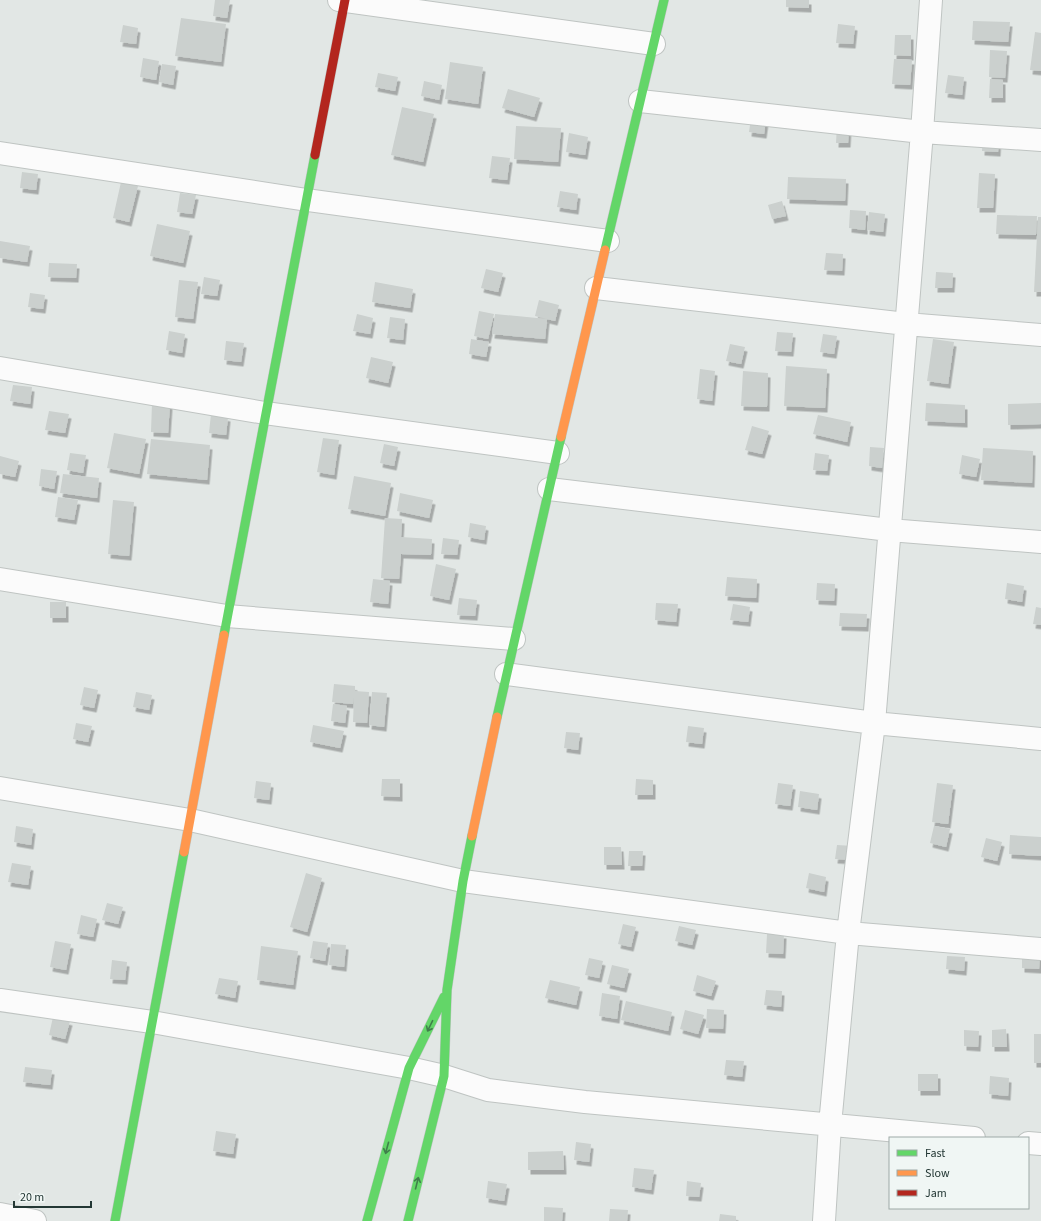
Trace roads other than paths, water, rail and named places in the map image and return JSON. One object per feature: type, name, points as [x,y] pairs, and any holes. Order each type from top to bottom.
[{"type":"street","points":[[115,1221],[265,413],[307,200],[343,0],[654,44]]},
{"type":"street","points":[[408,1221],[444,1076],[447,990],[463,881],[506,674],[664,0]]},
{"type":"street","points":[[824,1221],[830,1125],[848,933],[874,723],[922,132],[931,0]]},
{"type":"street","points":[[640,101],[922,132],[1041,140]]},
{"type":"street","points":[[0,153],[307,200],[608,241]]},
{"type":"street","points":[[596,288],[906,324],[1041,335]]},
{"type":"street","points":[[0,368],[265,413],[558,453]]},
{"type":"street","points":[[549,489],[889,530],[1041,542]]},
{"type":"street","points":[[0,578],[228,616],[514,639]]},
{"type":"street","points":[[506,674],[874,723],[1041,738]]},
{"type":"street","points":[[0,788],[190,820],[463,881],[848,933],[1041,949]]},
{"type":"street","points":[[367,1221],[410,1068],[447,990]]},
{"type":"street","points":[[0,1000],[152,1022],[410,1068],[444,1076],[488,1090],[585,1102],[963,1137]]},
{"type":"street","points":[[1029,1143],[1041,1144]]},
{"type":"street","points":[[0,1214],[35,1221]]}]
